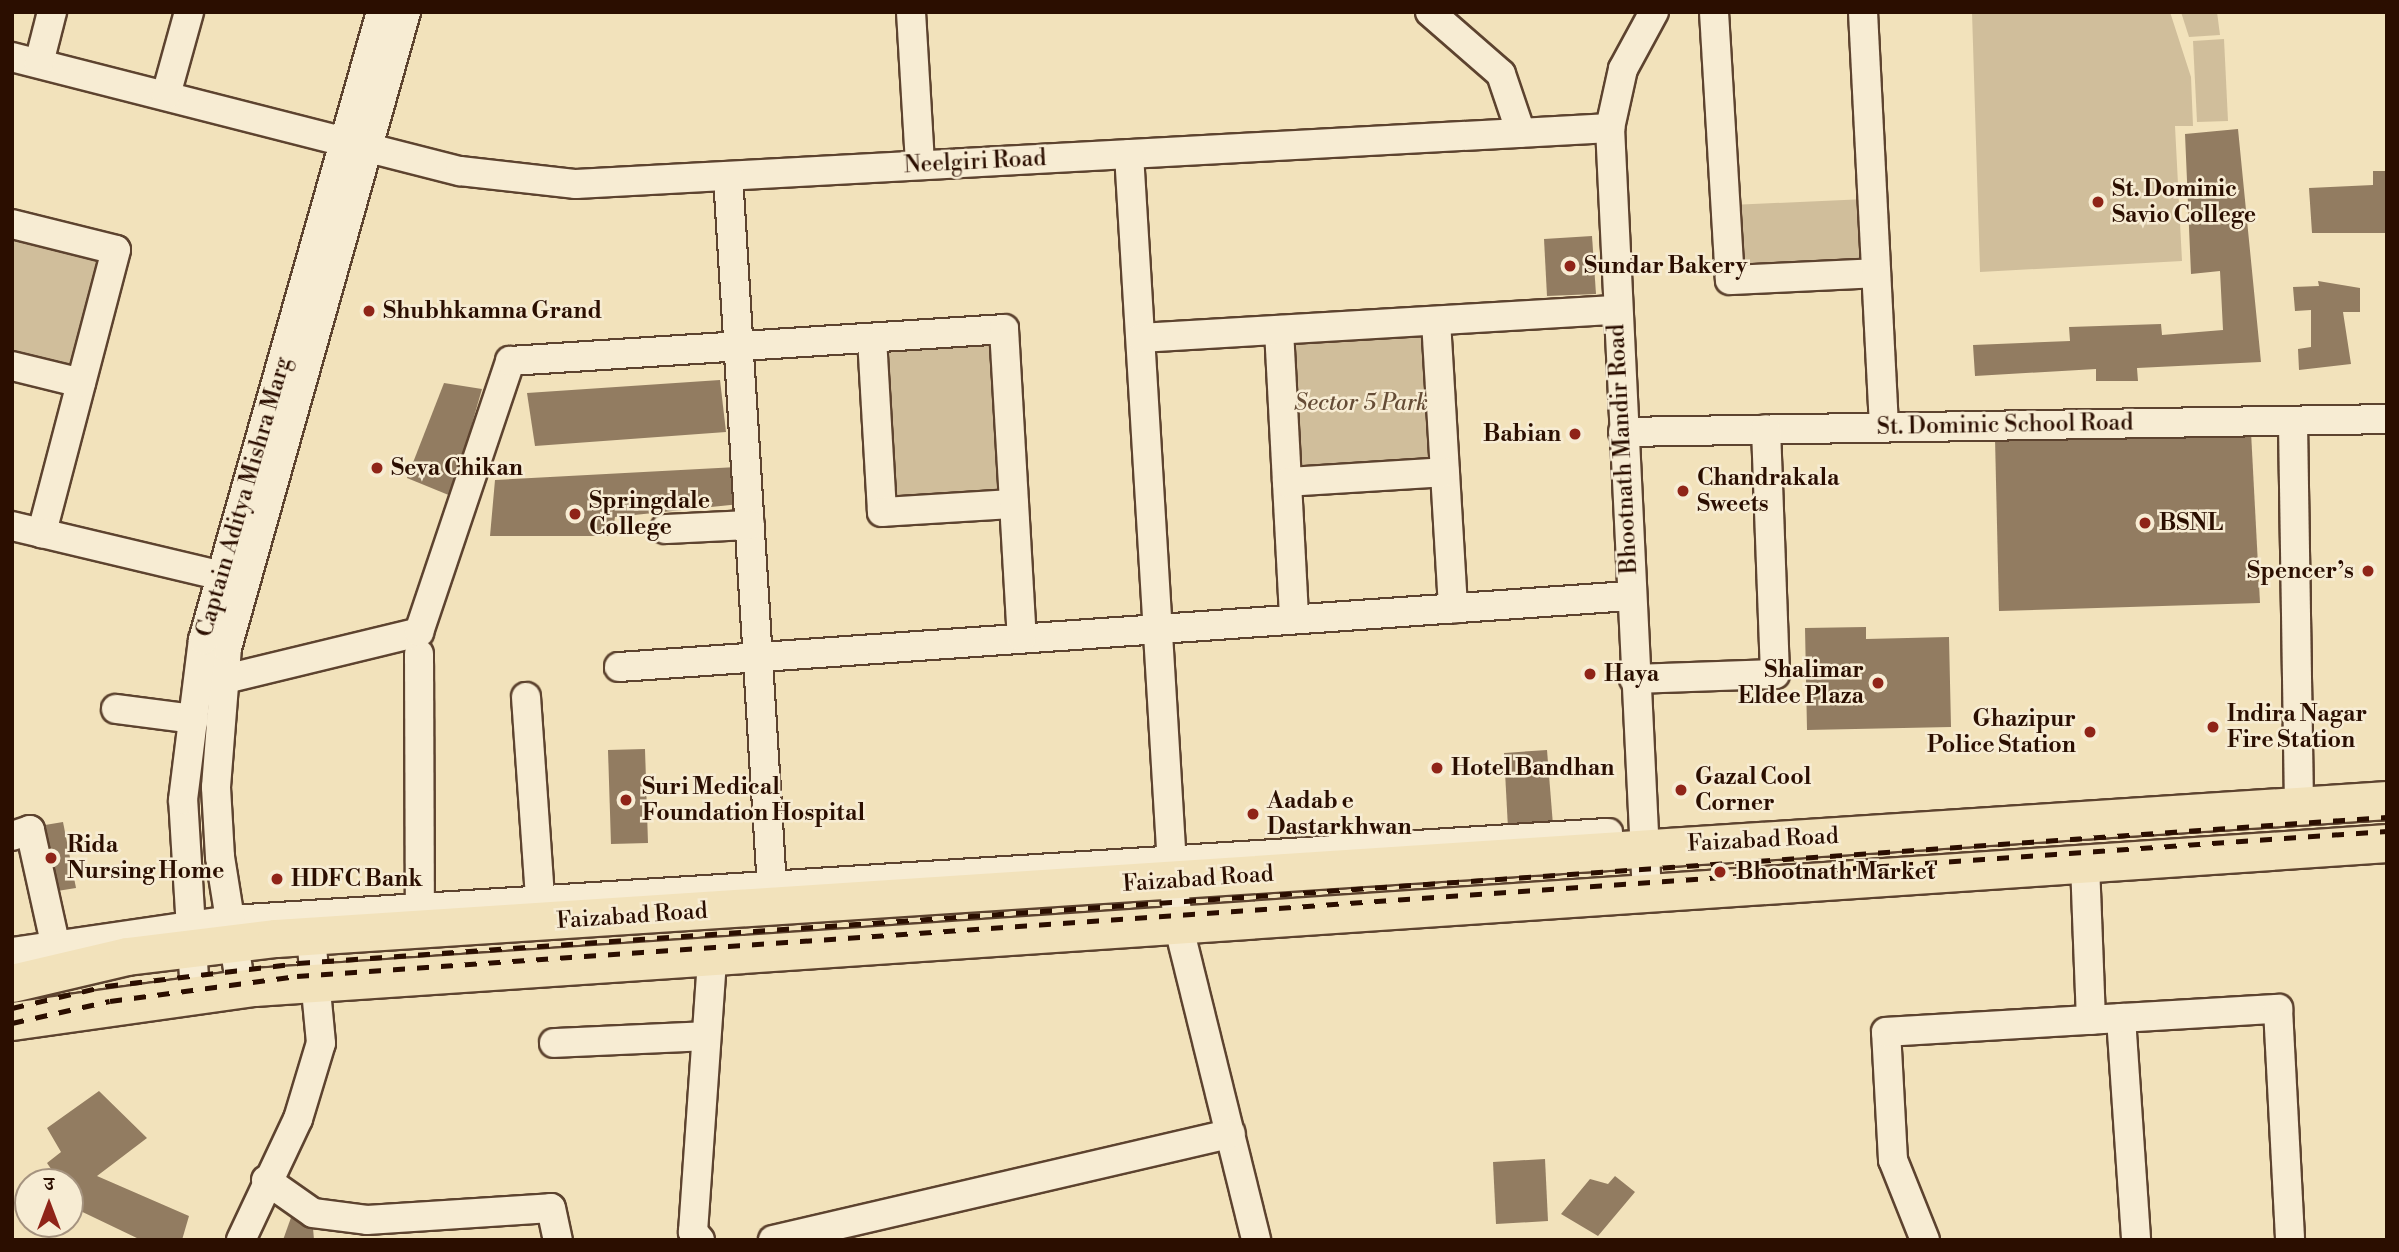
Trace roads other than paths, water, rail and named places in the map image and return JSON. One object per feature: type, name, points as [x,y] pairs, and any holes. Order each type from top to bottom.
[{"type":"main road","name":"Faizabad Road","points":[[12,983],[190,936],[233,932],[310,937],[772,896],[1642,839],[2255,811],[2387,800]]},
{"type":"main road","name":"Faizabad Road","points":[[12,1021],[241,988],[712,961],[2387,843]]},
{"type":"street","points":[[25,60],[52,12]]},
{"type":"street","points":[[166,95],[189,12]]},
{"type":"street","name":"Captain Aditya Mishra Marg","points":[[356,144],[380,12]]},
{"type":"street","name":"Captain Aditya Mishra Marg","points":[[241,988],[216,787],[221,680],[233,579],[356,144],[406,12]]},
{"type":"street","points":[[911,12],[920,164]]},
{"type":"street","points":[[1430,12],[1501,74],[1521,133]]},
{"type":"street","name":"Bhootnath Mandir Road","points":[[1647,895],[1630,596],[1610,128],[1623,69],[1654,12]]},
{"type":"street","points":[[1714,12],[1730,280],[1876,273]]},
{"type":"street","points":[[1863,12],[1884,426]]},
{"type":"street","name":"Neelgiri Road","points":[[25,60],[460,171],[576,184],[1610,128]]},
{"type":"street","points":[[1129,154],[1173,870],[1179,928],[1256,1240]]},
{"type":"street","points":[[233,932],[540,900],[772,896],[728,176]]},
{"type":"street","points":[[12,224],[116,250],[42,533]]},
{"type":"street","points":[[1141,338],[1617,310]]},
{"type":"street","points":[[1436,321],[1452,608]]},
{"type":"street","points":[[221,680],[419,632],[510,361],[1004,329],[1022,637]]},
{"type":"street","points":[[1279,330],[1294,618]]},
{"type":"street","points":[[872,338],[882,512],[1014,504]]},
{"type":"street","points":[[12,366],[81,383]]},
{"type":"street","name":"St. Dominic School Road","points":[[1623,432],[1884,426],[2293,423],[2387,419]]},
{"type":"street","points":[[2293,423],[2299,808]]},
{"type":"street","points":[[1634,678],[1776,674],[1766,429]]},
{"type":"street","points":[[1287,482],[1445,472]]},
{"type":"street","points":[[666,529],[750,525]]},
{"type":"street","points":[[12,526],[233,579]]},
{"type":"street","name":"Captain Aditya Mishra Marg","points":[[195,993],[183,800],[203,640],[233,579]]},
{"type":"street","points":[[619,667],[1630,596]]},
{"type":"street","points":[[419,654],[420,911]]},
{"type":"street","points":[[526,697],[540,900]]},
{"type":"street","points":[[116,709],[194,719]]},
{"type":"street","points":[[2255,811],[2256,852]]},
{"type":"street","points":[[12,836],[30,830],[55,943]]},
{"type":"street","points":[[2084,864],[2091,1020]]},
{"type":"street","points":[[12,952],[55,943],[190,936]]},
{"type":"street","points":[[240,1240],[266,1180],[298,1119],[321,1043],[310,937]]},
{"type":"street","points":[[700,1240],[693,1232],[712,961]]},
{"type":"street","points":[[1925,1240],[1893,1160],[1886,1032],[2278,1009],[2290,1240]]},
{"type":"street","points":[[2121,1018],[2136,1240]]},
{"type":"street","points":[[554,1043],[706,1036]]},
{"type":"street","points":[[773,1240],[1231,1133]]},
{"type":"street","points":[[266,1180],[313,1213],[411,1228],[551,1208],[558,1240]]},
{"type":"railway","points":[[12,1008],[106,986],[298,963],[2387,817]]},
{"type":"railway","points":[[12,1023],[110,1001],[297,976],[2387,831]]},
{"type":"place","name":"St. Dominic Savio College","points":[[2098,202]]},
{"type":"place","name":"Sundar Bakery","points":[[1570,266]]},
{"type":"place","name":"Shubhkamna Grand","points":[[369,311]]},
{"type":"place","name":"Babian","points":[[1575,434]]},
{"type":"place","name":"Seva Chikan","points":[[377,468]]},
{"type":"place","name":"Chandrakala Sweets","points":[[1683,491]]},
{"type":"place","name":"Springdale College","points":[[575,514]]},
{"type":"place","name":"BSNL","points":[[2145,523]]},
{"type":"place","name":"Spencer’s","points":[[2368,571]]},
{"type":"place","name":"Haya","points":[[1590,674]]},
{"type":"place","name":"Shalimar Eldee Plaza","points":[[1878,683]]},
{"type":"place","name":"Indira Nagar Fire Station","points":[[2213,727]]},
{"type":"place","name":"Ghazipur Police Station","points":[[2090,732]]},
{"type":"place","name":"Hotel Bandhan","points":[[1437,768]]},
{"type":"place","name":"Gazal Cool Corner","points":[[1681,790]]},
{"type":"place","name":"Suri Medical Foundation Hospital","points":[[626,800]]},
{"type":"place","name":"Aadab e Dastarkhwan","points":[[1253,814]]},
{"type":"place","name":"Rida Nursing Home","points":[[51,858]]},
{"type":"place","name":"Bhootnath Market","points":[[1720,872]]},
{"type":"place","name":"HDFC Bank","points":[[277,879]]},
{"type":"park label","name":"Sector 5 Park","points":[[1361,403]]}]
